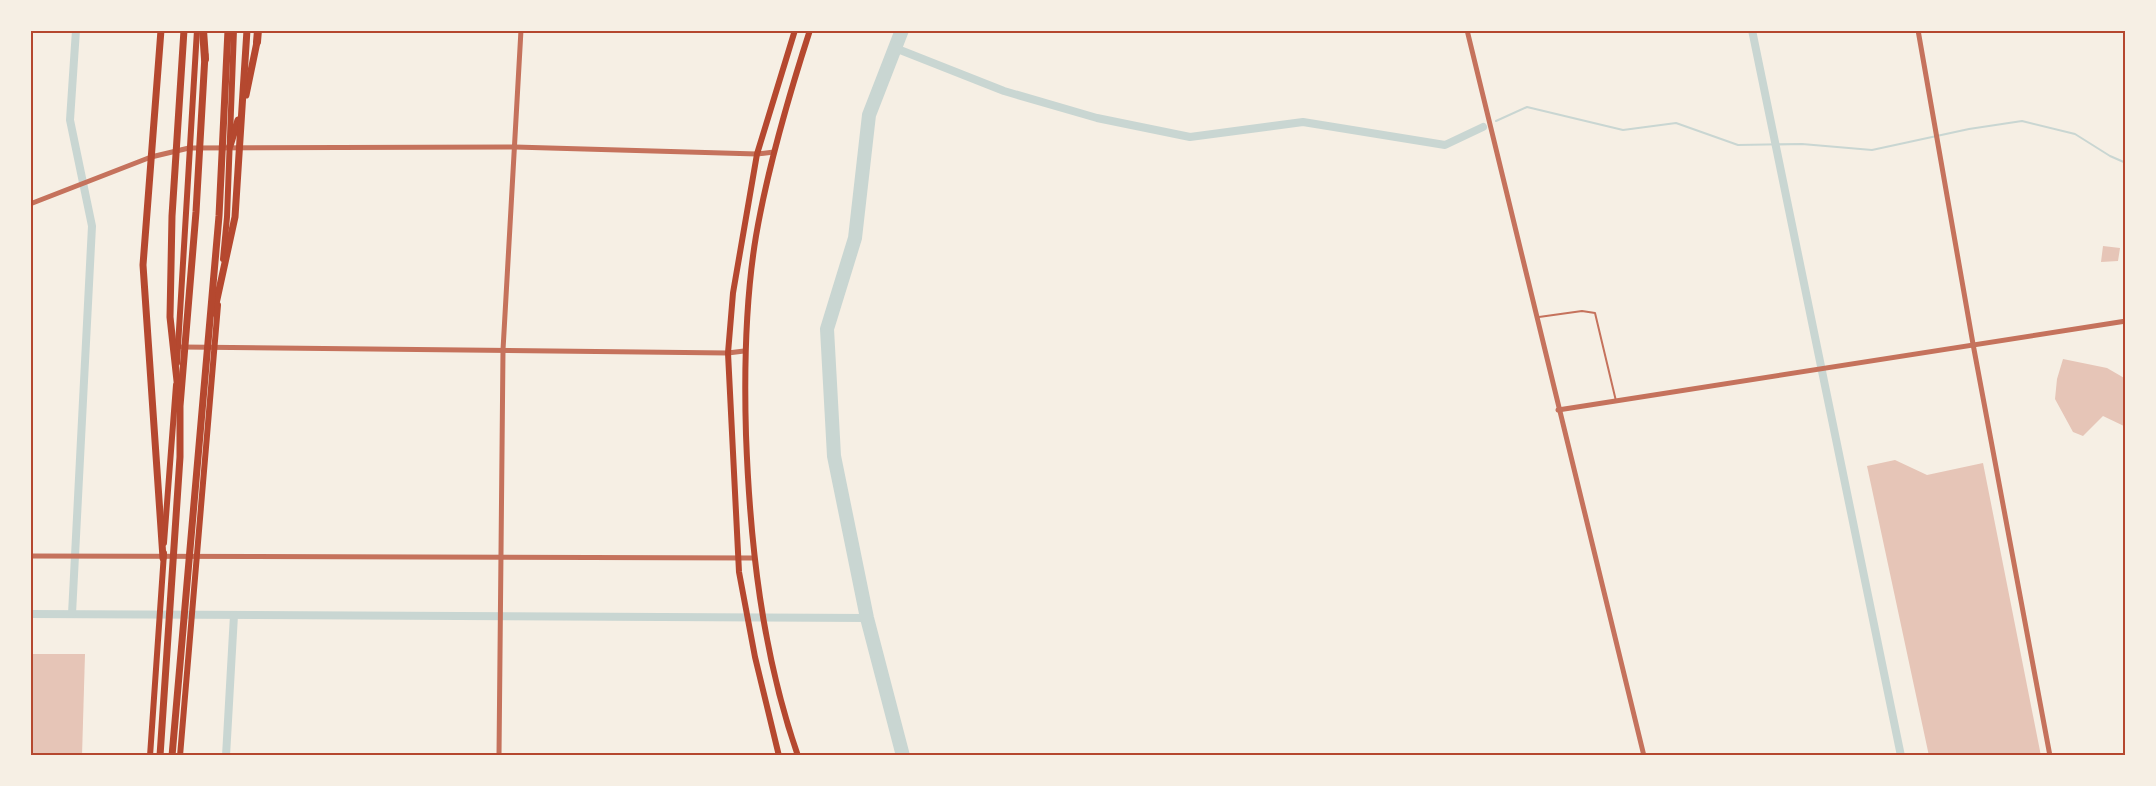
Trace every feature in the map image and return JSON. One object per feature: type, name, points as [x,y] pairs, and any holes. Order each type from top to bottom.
[{"type":"highway","points":[[205,30],[205,59]]},
{"type":"highway","points":[[257,42],[258,30]]},
{"type":"main road","points":[[161,30],[143,265],[163,558]]},
{"type":"main road","points":[[180,406],[170,317],[172,216],[184,30]]},
{"type":"main road","points":[[150,756],[197,30]]},
{"type":"main road","points":[[172,756],[219,216],[228,30]]},
{"type":"main road","points":[[180,756],[227,217],[234,30]]},
{"type":"main road","points":[[208,342],[235,217],[248,30]]},
{"type":"main road","points":[[779,756],[751,635],[737,559],[728,353],[733,293],[757,154],[795,30]]},
{"type":"main road","points":[[798,756],[780,704],[754,558],[749,515],[744,351],[756,237],[774,152],[810,30]]},
{"type":"main road","points":[[230,146],[248,90],[257,42]]},
{"type":"main road","points":[[160,756],[180,457],[180,406],[196,212],[205,59]]},
{"type":"street","points":[[499,756],[503,350],[522,30]]},
{"type":"street","points":[[1467,30],[1644,756]]},
{"type":"street","points":[[1918,30],[1973,345],[2050,756]]},
{"type":"street","points":[[30,204],[151,157],[189,148],[230,146],[515,147],[757,154],[774,152]]},
{"type":"street","points":[[1558,410],[2126,321]]},
{"type":"street","points":[[178,347],[728,353],[744,351]]},
{"type":"street","points":[[30,556],[754,558]]},
{"type":"lane","points":[[1536,318],[1582,311],[1595,313],[1616,401]]},
{"type":"building","points":[[2103,246],[2120,248],[2118,261],[2101,262]]},
{"type":"building","points":[[2063,359],[2107,368],[2126,379],[2126,427],[2103,416],[2083,436],[2073,432],[2055,399],[2057,379]]},
{"type":"building","points":[[1895,460],[1927,475],[1983,463],[2041,756],[1929,756],[1867,466]]},
{"type":"building","points":[[30,654],[85,654],[82,756],[30,756]]},
{"type":"waterway","points":[[72,614],[92,226],[70,120],[76,30]]},
{"type":"waterway","points":[[902,30],[869,115],[855,238],[827,329],[834,456],[867,618],[903,756]]},
{"type":"waterway","points":[[1752,30],[1901,756]]},
{"type":"waterway","points":[[895,48],[1004,91],[1097,118],[1190,137],[1303,122],[1445,145],[1483,127]]},
{"type":"waterway","points":[[1496,121],[1527,107],[1623,130],[1676,123],[1738,145],[1802,144],[1872,150],[1969,129],[2022,121],[2075,134],[2110,156],[2126,163]]},
{"type":"waterway","points":[[30,614],[867,618]]},
{"type":"waterway","points":[[226,756],[234,615]]}]
